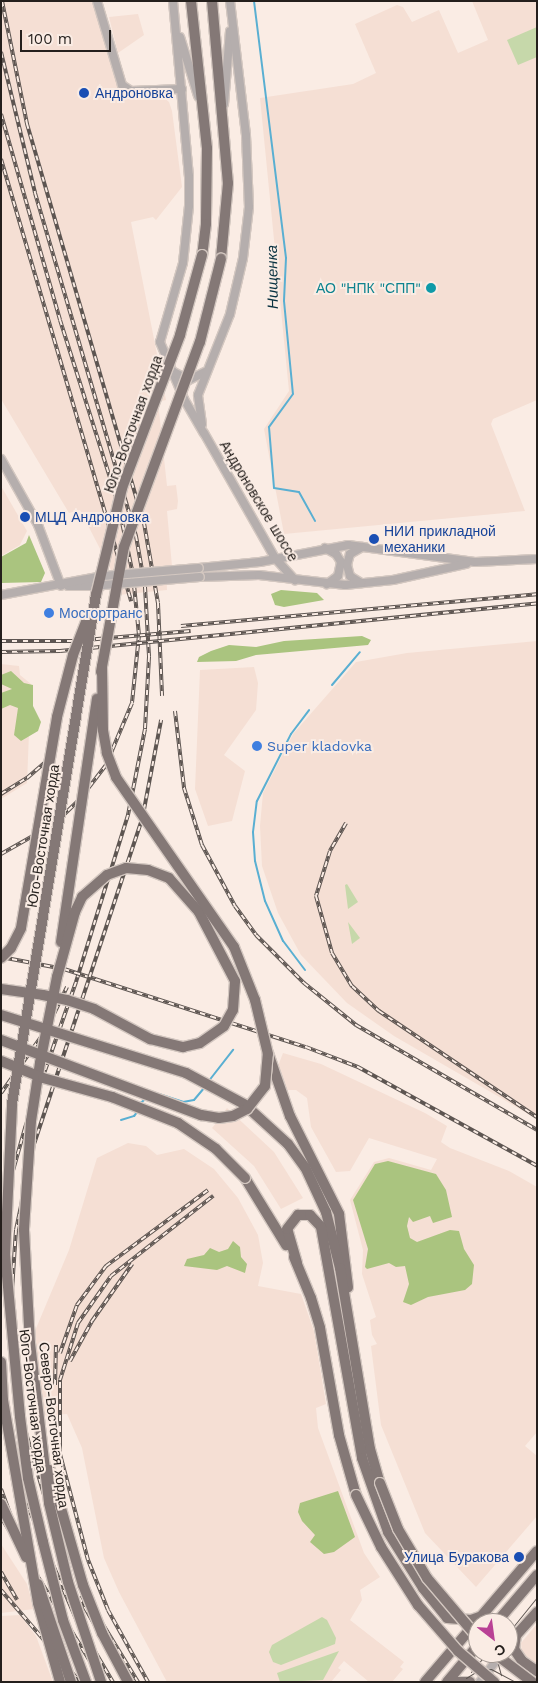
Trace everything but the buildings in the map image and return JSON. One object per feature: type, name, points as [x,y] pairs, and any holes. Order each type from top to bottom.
[{"type":"main road","name":"Юго-Восточная хорда","points":[[86,1682],[63,1620],[28,1478],[10,1339],[5,1255],[12,1104],[96,595],[122,488],[180,335],[202,255],[207,186],[202,109],[191,1]]},
{"type":"main road","points":[[57,977],[102,666],[124,547],[200,342],[221,259],[228,183],[224,116],[212,1]]},
{"type":"main road","points":[[1,958],[11,948],[21,928],[57,717],[73,655],[96,595]]},
{"type":"main road","points":[[102,666],[103,730],[116,777],[234,947],[255,1000],[268,1052],[290,1116],[333,1199],[344,1234],[349,1274],[347,1308]]},
{"type":"main road","name":"Северо-Восточная хорда","points":[[1,989],[67,1000],[94,1009],[150,1039],[183,1047],[200,1043],[224,1026],[236,996],[235,981],[227,961],[199,912],[169,878],[148,870],[126,868],[107,875],[82,897],[57,977],[31,1121],[24,1230],[30,1343],[49,1503],[68,1582],[102,1682]]},
{"type":"main road","points":[[1,1015],[177,1070],[244,1104],[288,1144],[317,1188],[334,1241],[370,1449],[380,1483],[410,1552],[446,1604],[468,1627]]},
{"type":"main road","points":[[1,1040],[201,1115],[219,1118],[247,1109],[265,1086],[268,1052]]},
{"type":"main road","points":[[1,1061],[43,1078],[119,1100],[178,1124],[216,1149],[245,1178],[296,1263]]},
{"type":"main road","points":[[468,1620],[454,1621],[447,1618],[410,1569],[388,1532],[376,1502],[355,1424],[321,1227],[310,1215],[298,1216],[287,1229],[296,1263],[320,1328],[339,1435],[356,1494],[381,1547],[418,1605],[458,1651],[494,1682]]},
{"type":"main road","points":[[1,1280],[5,1255]]},
{"type":"main road","points":[[352,1351],[355,1424]]},
{"type":"main road","points":[[1,1362],[3,1400],[38,1603],[60,1682]]},
{"type":"main road","points":[[39,1431],[83,1585],[102,1634],[128,1682]]},
{"type":"main road","points":[[1,1504],[46,1600],[72,1682]]},
{"type":"main road","points":[[485,1613],[537,1551]]},
{"type":"main road","points":[[505,1613],[537,1575]]},
{"type":"main road","points":[[518,1634],[537,1612]]},
{"type":"main road","points":[[425,1682],[468,1632]]},
{"type":"main road","points":[[518,1656],[537,1671]]},
{"type":"main road","points":[[448,1682],[468,1657]]},
{"type":"main road","points":[[506,1663],[530,1682]]},
{"type":"main road","points":[[448,1682],[470,1682]]},
{"type":"street","points":[[97,1],[122,85],[131,91],[182,89]]},
{"type":"street","points":[[173,1],[175,21],[202,109]]},
{"type":"street","points":[[204,433],[198,395],[237,288],[249,207],[246,135],[230,1]]},
{"type":"street","points":[[224,116],[232,12]]},
{"type":"street","name":"Андроновское шоссе","points":[[175,21],[182,89],[189,206],[183,263],[161,332],[163,354],[204,433],[274,558],[295,580]]},
{"type":"street","points":[[170,369],[189,380],[199,377],[208,368]]},
{"type":"street","points":[[1,459],[35,520],[60,586]]},
{"type":"street","points":[[1,595],[60,586],[103,576],[199,568],[274,558],[325,548],[364,547],[476,562]]},
{"type":"street","points":[[364,547],[350,554],[347,565],[350,576],[365,584]]},
{"type":"street","points":[[325,548],[336,554],[341,567],[335,580],[325,585]]},
{"type":"street","points":[[60,586],[104,586],[200,577],[259,575],[325,585],[365,584],[476,562],[537,559]]},
{"type":"street","points":[[480,1682],[494,1663]]},
{"type":"street","points":[[530,1682],[537,1678]]},
{"type":"shaded area","points":[[1,1],[93,1],[120,89],[133,98],[163,97],[169,102],[172,111],[182,187],[156,220],[153,217],[131,222],[166,400],[158,402],[167,486],[176,485],[178,501],[177,509],[167,511],[172,566],[166,567],[167,590],[118,595],[112,572],[80,510],[69,513],[1,399]]},
{"type":"shaded area","points":[[472,1],[537,1],[537,400],[493,419],[491,424],[525,511],[284,534],[264,429],[289,391],[260,98],[353,84],[376,73],[355,24],[397,5],[403,7],[412,22],[439,10],[458,53],[488,40]]},
{"type":"shaded area","points":[[138,14],[144,35],[118,53],[109,17]]},
{"type":"shaded area","points":[[1,486],[27,531],[20,545],[1,556]]},
{"type":"shaded area","points":[[537,641],[537,1119],[394,1036],[347,1003],[301,955],[278,913],[262,866],[260,826],[263,793],[293,734],[356,662],[407,653]]},
{"type":"shaded area","points":[[1,664],[19,666],[20,675],[31,684],[27,783],[1,799]]},
{"type":"shaded area","points":[[254,667],[258,683],[256,710],[224,755],[245,771],[232,821],[208,826],[195,789],[200,670]]},
{"type":"shaded area","points":[[283,1053],[321,1064],[425,1113],[447,1126],[441,1142],[450,1148],[509,1171],[537,1187],[537,1432],[525,1446],[537,1456],[537,1516],[476,1587],[425,1533],[381,1425],[371,1346],[377,1344],[372,1335],[370,1320],[376,1317],[362,1274],[363,1250],[350,1200],[374,1162],[389,1158],[431,1170],[437,1159],[369,1138],[350,1171],[336,1172],[311,1127],[307,1098],[296,1090],[284,1090],[272,1082]]},
{"type":"shaded area","points":[[227,1108],[274,1152],[303,1198],[281,1209],[254,1166],[212,1128],[217,1122],[212,1118],[216,1112],[221,1116]]},
{"type":"shaded area","points":[[128,1143],[146,1146],[157,1155],[184,1149],[214,1169],[238,1198],[258,1235],[263,1263],[258,1286],[301,1294],[314,1331],[326,1404],[316,1408],[318,1428],[364,1553],[380,1577],[360,1590],[362,1600],[350,1620],[404,1662],[400,1667],[403,1669],[392,1682],[369,1682],[344,1661],[338,1668],[341,1670],[331,1682],[167,1682],[119,1592],[104,1558],[82,1448],[67,1414],[37,1416],[32,1338],[69,1250],[97,1158]]},
{"type":"shaded area","points":[[1,1544],[27,1584],[34,1609],[1,1613]]},
{"type":"shaded area","points":[[20,1615],[36,1636],[53,1682],[1,1682],[1,1616]]},
{"type":"shaded area","points":[[537,1624],[537,1664],[522,1653],[521,1643]]},
{"type":"green space","points":[[537,27],[537,57],[518,65],[507,40]]},
{"type":"green space","points":[[29,535],[45,573],[41,582],[1,583],[1,557],[26,543]]},
{"type":"green space","points":[[281,590],[317,593],[324,600],[284,607],[275,605],[271,594]]},
{"type":"green space","points":[[362,636],[371,640],[368,645],[256,655],[236,661],[197,662],[199,657],[229,645],[256,647],[284,641]]},
{"type":"green space","points":[[11,671],[24,683],[33,685],[33,706],[41,722],[38,731],[21,741],[14,735],[18,708],[10,705],[1,709],[1,693],[12,689],[1,684],[1,675]]},
{"type":"green space","points":[[347,884],[358,902],[348,909],[345,885]]},
{"type":"green space","points":[[348,922],[360,938],[352,944]]},
{"type":"green space","points":[[388,1161],[436,1174],[446,1190],[452,1217],[433,1223],[430,1216],[413,1222],[409,1217],[407,1226],[410,1238],[417,1242],[450,1230],[459,1231],[464,1249],[474,1265],[472,1284],[465,1290],[428,1297],[411,1305],[403,1302],[409,1284],[405,1266],[396,1267],[389,1263],[367,1269],[365,1267],[368,1249],[353,1200],[375,1164]]},
{"type":"green space","points":[[233,1241],[240,1247],[241,1257],[247,1264],[245,1273],[227,1266],[217,1270],[184,1266],[187,1259],[204,1255],[210,1248],[219,1252],[228,1249]]},
{"type":"green space","points":[[338,1491],[355,1537],[334,1552],[324,1554],[310,1542],[315,1535],[302,1521],[298,1512],[300,1503]]},
{"type":"green space","points":[[322,1617],[327,1620],[336,1638],[335,1644],[281,1665],[273,1662],[269,1652],[272,1645]]},
{"type":"green space","points":[[339,1651],[323,1680],[280,1682],[277,1673]]},
{"type":"waterway","name":"Нищенка","points":[[254,1],[286,258],[284,301],[293,394],[269,427],[274,488],[299,492],[315,521]]},
{"type":"waterway","name":"Нищенка","points":[[332,685],[360,652]]},
{"type":"waterway","name":"Нищенка","points":[[305,970],[283,941],[265,901],[255,861],[253,832],[257,801],[291,734],[309,710]]},
{"type":"waterway","name":"Нищенка","points":[[208,1082],[233,1050]]},
{"type":"waterway","name":"Нищенка","points":[[159,1094],[183,1102],[194,1100],[204,1088]]},
{"type":"waterway","name":"Нищенка","points":[[139,1104],[147,1098]]},
{"type":"waterway","name":"Нищенка","points":[[121,1120],[134,1116],[138,1111]]},
{"type":"tram line","points":[[518,1621],[537,1597]]},
{"type":"tram line","points":[[471,1672],[479,1663]]},
{"type":"tram line","points":[[498,1663],[501,1675]]},
{"type":"tram line","points":[[466,1678],[477,1671],[491,1669],[515,1682]]},
{"type":"railway","points":[[2,1],[27,124],[144,523],[158,603],[162,696]]},
{"type":"railway","points":[[1,52],[35,193],[136,536],[145,587],[149,657],[145,729],[128,815],[76,982],[25,1128],[10,1181],[1,1232]]},
{"type":"railway","points":[[1,114],[60,320],[118,503],[133,575],[139,635],[132,703],[106,765],[80,799],[54,824],[1,854]]},
{"type":"railway","points":[[1,159],[131,601]]},
{"type":"railway","points":[[181,626],[537,594]]},
{"type":"railway","points":[[1,652],[60,651],[537,603]]},
{"type":"railway","points":[[1,641],[74,641],[191,631]]},
{"type":"railway","points":[[175,711],[184,788],[202,845],[235,906],[256,935],[304,983],[356,1025],[537,1130]]},
{"type":"railway","points":[[138,1682],[94,1610],[47,1505],[23,1423],[13,1344],[12,1290],[16,1230],[34,1144],[142,820],[161,720]]},
{"type":"railway","points":[[1,794],[27,778],[44,763]]},
{"type":"railway","points":[[346,823],[330,851],[316,896],[332,953],[352,986],[379,1011],[537,1117]]},
{"type":"railway","points":[[1,957],[64,969],[306,1047],[358,1067],[537,1166]]},
{"type":"railway","points":[[1,1093],[46,1030],[67,987]]},
{"type":"railway","points":[[60,1353],[77,1305],[106,1266],[208,1190]]},
{"type":"railway","points":[[148,1682],[108,1610],[88,1560],[60,1454],[60,1380],[78,1323],[111,1276],[213,1196]]},
{"type":"railway","points":[[70,1361],[92,1321],[132,1264]]},
{"type":"railway","points":[[55,1385],[56,1345]]},
{"type":"railway","points":[[1,1403],[15,1467],[29,1509],[77,1621],[113,1682]]},
{"type":"railway","points":[[1,1489],[20,1541]]},
{"type":"railway","points":[[1,1517],[103,1682]]},
{"type":"railway","points":[[1,1572],[17,1600]]},
{"type":"railway","points":[[1,1590],[80,1682]]},
{"type":"railway","points":[[79,1597],[127,1682]]},
{"type":"place","name":"Андроновка","points":[[84,93]]},
{"type":"place","name":"АО \"НПК \"СПП\"","points":[[431,288]]},
{"type":"place","name":"МЦД Андроновка","points":[[25,517]]},
{"type":"place","name":"НИИ прикладной механики","points":[[374,539]]},
{"type":"place","name":"Мосгортранс","points":[[49,613]]},
{"type":"place","name":"Super kladovka","points":[[257,746]]},
{"type":"place","name":"Улица Буракова","points":[[519,1557]]}]
